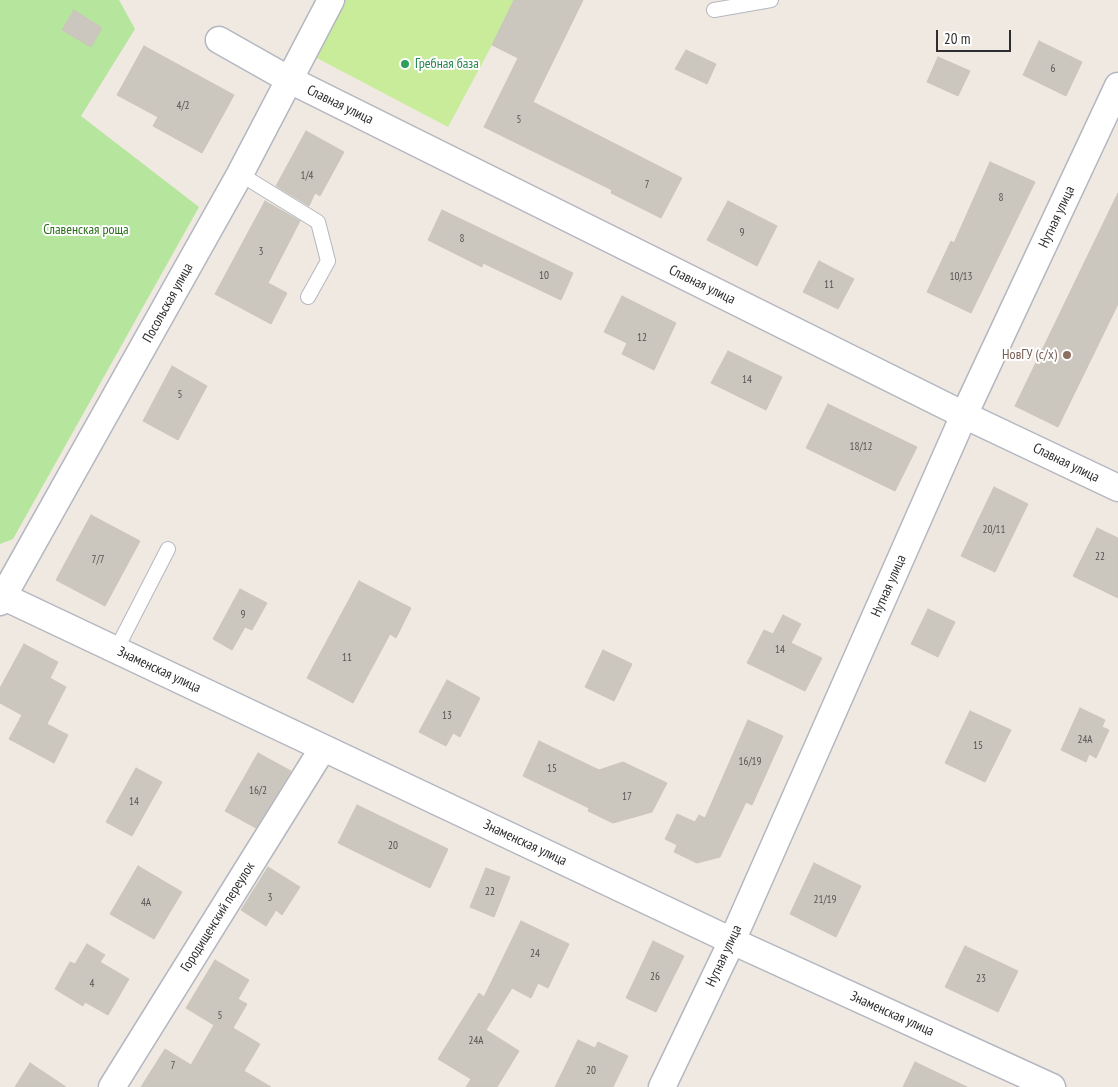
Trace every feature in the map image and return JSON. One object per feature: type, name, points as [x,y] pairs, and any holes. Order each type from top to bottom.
[{"type":"street","name":"Посольская улица","points":[[1,598],[240,174],[331,0]]},
{"type":"street","name":"Славная улица","points":[[218,40],[288,79],[964,414],[1118,488]]},
{"type":"street","name":"Нутная улица","points":[[662,1087],[732,941],[964,414],[1118,86]]},
{"type":"street","name":"Знаменская улица","points":[[1,598],[116,650],[732,941],[1052,1087]]},
{"type":"street","name":"Городищенский переулок","points":[[112,1087],[323,748]]},
{"type":"lane","points":[[714,10],[771,0]]},
{"type":"lane","points":[[240,174],[318,222],[328,261],[308,297]]},
{"type":"lane","points":[[116,650],[168,549]]},
{"type":"green space","name":"Славенская роща","points":[[0,0],[119,0],[135,29],[81,116],[199,207],[13,539],[0,544]]},
{"type":"green space","name":"Гребная база","points":[[343,0],[583,0],[548,72],[492,45],[448,127],[313,56]]},
{"type":"building","points":[[514,0],[583,0],[533,102],[682,178],[661,218],[611,193],[612,190],[484,127],[518,58],[492,45]]},
{"type":"building","points":[[74,10],[102,28],[91,47],[62,30]]},
{"type":"building","points":[[1039,41],[1082,62],[1066,96],[1023,75]]},
{"type":"building","points":[[144,46],[234,95],[202,153],[153,126],[158,117],[117,95]]},
{"type":"building","points":[[686,50],[716,64],[707,84],[675,69]]},
{"type":"building","points":[[938,57],[970,71],[958,96],[927,82]]},
{"type":"building","points":[[306,131],[344,152],[320,196],[315,193],[309,206],[276,186]]},
{"type":"building","points":[[990,162],[1035,182],[971,313],[927,292],[951,241],[954,243]]},
{"type":"building","name":"НовГУ (с/х)","points":[[1118,193],[1118,304],[1058,427],[1015,406]]},
{"type":"building","points":[[265,201],[300,221],[268,283],[287,293],[271,324],[215,294]]},
{"type":"building","points":[[728,201],[777,226],[757,266],[707,240]]},
{"type":"building","points":[[442,210],[573,273],[561,300],[483,263],[482,267],[428,240]]},
{"type":"building","points":[[819,261],[854,279],[838,309],[803,292]]},
{"type":"building","points":[[622,296],[676,323],[654,370],[622,354],[627,343],[604,332]]},
{"type":"building","points":[[728,351],[782,377],[766,410],[711,383]]},
{"type":"building","points":[[172,366],[207,386],[178,440],[143,421]]},
{"type":"building","points":[[828,404],[917,447],[895,491],[806,448]]},
{"type":"building","points":[[994,487],[1028,504],[995,572],[961,556]]},
{"type":"building","points":[[91,515],[140,541],[105,606],[56,580]]},
{"type":"building","points":[[1097,528],[1118,538],[1118,598],[1073,576]]},
{"type":"building","points":[[359,581],[411,608],[396,638],[390,634],[353,703],[307,678]]},
{"type":"building","points":[[240,589],[267,603],[252,630],[245,627],[232,650],[213,639]]},
{"type":"building","points":[[928,609],[955,622],[938,657],[911,644]]},
{"type":"building","points":[[783,615],[801,624],[791,643],[822,658],[805,691],[747,663],[764,630],[773,634]]},
{"type":"building","points":[[24,644],[58,662],[50,678],[66,687],[47,724],[68,735],[54,763],[9,739],[22,715],[0,703],[0,688]]},
{"type":"building","points":[[603,650],[632,664],[614,701],[585,687]]},
{"type":"building","points":[[447,680],[480,698],[460,737],[453,733],[446,746],[419,732]]},
{"type":"building","points":[[1080,708],[1105,720],[1102,727],[1109,730],[1096,758],[1089,754],[1086,762],[1061,750]]},
{"type":"building","points":[[970,711],[1011,730],[985,782],[945,763]]},
{"type":"building","points":[[748,720],[783,736],[752,805],[746,802],[720,857],[697,863],[674,852],[677,845],[665,839],[677,814],[695,822],[699,815],[705,818]]},
{"type":"building","points":[[539,741],[599,770],[623,762],[667,783],[652,812],[613,823],[588,811],[589,808],[523,776]]},
{"type":"building","points":[[258,753],[291,771],[256,828],[225,811]]},
{"type":"building","points":[[136,768],[162,782],[132,836],[106,822]]},
{"type":"building","points":[[357,805],[448,849],[430,888],[338,843]]},
{"type":"building","points":[[814,863],[861,886],[836,937],[790,914]]},
{"type":"building","points":[[138,866],[182,892],[154,939],[110,914]]},
{"type":"building","points":[[268,867],[300,887],[282,915],[276,910],[266,926],[241,910]]},
{"type":"building","points":[[486,868],[510,877],[494,917],[470,907]]},
{"type":"building","points":[[521,921],[569,944],[548,988],[538,983],[531,998],[512,988],[486,1030],[519,1051],[497,1087],[466,1087],[471,1079],[438,1059],[479,993],[484,997]]},
{"type":"building","points":[[653,941],[684,956],[656,1012],[626,998]]},
{"type":"building","points":[[87,944],[105,955],[100,962],[129,979],[108,1015],[85,1002],[83,1006],[55,989],[70,962],[75,964]]},
{"type":"building","points":[[965,946],[1018,971],[998,1012],[945,987]]},
{"type":"building","points":[[215,960],[249,980],[238,999],[247,1004],[233,1028],[260,1044],[244,1071],[271,1087],[141,1087],[165,1049],[191,1065],[214,1025],[186,1008]]},
{"type":"building","points":[[578,1040],[595,1048],[598,1042],[628,1056],[613,1087],[555,1087]]},
{"type":"building","points":[[915,1062],[967,1087],[903,1087]]},
{"type":"building","points":[[30,1063],[66,1087],[15,1087]]},
{"type":"place","name":"Гребная база","points":[[405,64]]},
{"type":"place","name":"НовГУ (с/х)","points":[[1067,355]]}]
